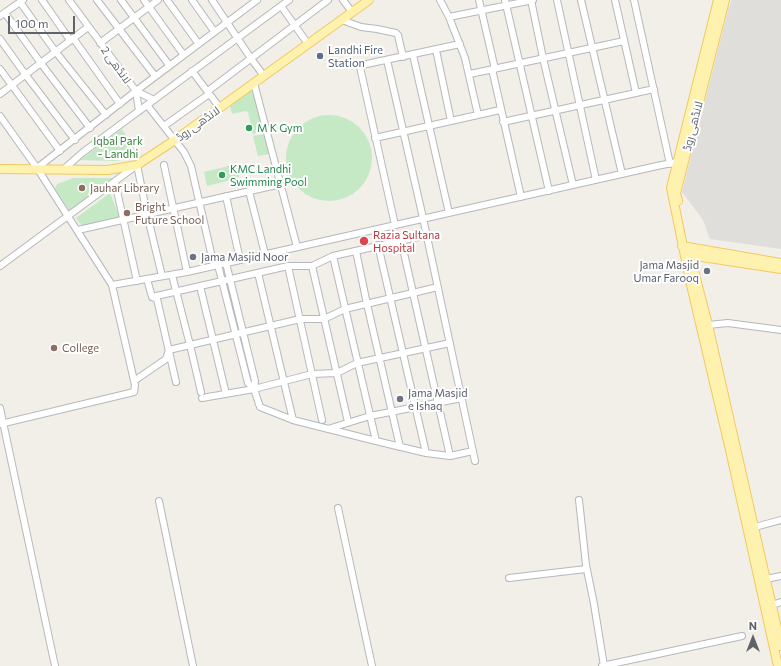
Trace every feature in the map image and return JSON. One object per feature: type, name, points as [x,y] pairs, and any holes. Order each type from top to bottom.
[{"type":"main road","name":"لانڈھی روڈ","points":[[0,168],[108,170],[138,165],[220,108],[369,0]]},
{"type":"main road","name":"لانڈھی روڈ","points":[[686,250],[671,188],[700,84],[720,4]]},
{"type":"main road","points":[[686,250],[781,263]]},
{"type":"main road","points":[[686,250],[702,257],[781,269]]},
{"type":"main road","points":[[686,250],[708,325],[772,605],[779,624],[781,643]]},
{"type":"main road","points":[[686,250],[778,666]]},
{"type":"street","points":[[42,0],[120,104]]},
{"type":"street","name":"لانڈھی 2","points":[[69,0],[136,91]]},
{"type":"street","points":[[97,0],[155,76]]},
{"type":"street","points":[[120,0],[169,65]]},
{"type":"street","points":[[144,0],[183,54]]},
{"type":"street","points":[[100,43],[158,0]]},
{"type":"street","points":[[166,0],[198,43]]},
{"type":"street","points":[[192,0],[214,31]]},
{"type":"street","points":[[212,0],[228,21],[264,76]]},
{"type":"street","points":[[164,126],[328,0]]},
{"type":"street","points":[[343,0],[352,12]]},
{"type":"street","points":[[440,0],[460,44],[470,74],[478,114]]},
{"type":"street","points":[[479,0],[494,69],[500,110],[521,197]]},
{"type":"street","points":[[449,17],[482,11],[506,3],[532,0],[543,58],[573,185]]},
{"type":"street","points":[[557,0],[596,180]]},
{"type":"street","points":[[581,0],[622,174]]},
{"type":"street","points":[[614,0],[636,93]]},
{"type":"street","points":[[112,285],[216,266],[424,218],[677,163],[654,89],[634,0]]},
{"type":"street","points":[[90,128],[2,15],[22,1],[55,51],[106,115]]},
{"type":"street","points":[[38,168],[183,54],[254,1]]},
{"type":"street","points":[[64,169],[82,153],[284,2],[295,25],[308,44]]},
{"type":"street","points":[[506,3],[549,191]]},
{"type":"street","points":[[342,20],[361,27],[396,33],[398,35],[403,57]]},
{"type":"street","points":[[0,94],[40,62],[88,27]]},
{"type":"street","points":[[0,39],[75,140]]},
{"type":"street","points":[[470,74],[624,41]]},
{"type":"street","points":[[395,225],[360,67],[362,65],[460,44]]},
{"type":"street","points":[[436,50],[451,121]]},
{"type":"street","points":[[412,55],[449,213]]},
{"type":"street","points":[[387,60],[424,218],[475,461]]},
{"type":"street","points":[[0,69],[60,151]]},
{"type":"street","points":[[192,71],[220,108]]},
{"type":"street","points":[[254,83],[297,247]]},
{"type":"street","points":[[503,122],[654,89]]},
{"type":"street","points":[[136,91],[154,100]]},
{"type":"street","points":[[136,91],[139,111]]},
{"type":"street","points":[[147,105],[184,152],[191,166],[199,202],[216,266],[222,282],[248,383],[254,389]]},
{"type":"street","points":[[375,138],[500,110]]},
{"type":"street","points":[[0,116],[38,168],[112,285],[134,381],[134,392],[2,424]]},
{"type":"street","points":[[0,266],[138,165],[147,214],[162,276]]},
{"type":"street","points":[[164,165],[187,272]]},
{"type":"street","points":[[114,182],[137,281]]},
{"type":"street","points":[[78,230],[124,221],[147,214],[281,184]]},
{"type":"street","points":[[249,191],[265,254]]},
{"type":"street","points":[[226,196],[240,260]]},
{"type":"street","points":[[152,297],[288,266],[312,266],[333,256],[427,234]]},
{"type":"street","points":[[401,240],[450,456]]},
{"type":"street","points":[[378,245],[426,453]]},
{"type":"street","points":[[356,251],[366,304],[400,447]]},
{"type":"street","points":[[333,256],[376,442]]},
{"type":"street","points":[[226,263],[255,381],[254,389],[260,408],[293,420],[376,442],[426,453],[450,456],[473,451]]},
{"type":"street","points":[[288,266],[322,420]]},
{"type":"street","points":[[312,266],[348,422]]},
{"type":"street","points":[[258,273],[293,420]]},
{"type":"street","points":[[172,275],[201,395],[226,394],[254,389],[283,380],[312,374],[337,373],[357,363],[450,342]]},
{"type":"street","points":[[146,279],[152,297],[157,300],[176,382]]},
{"type":"street","points":[[200,286],[226,394]]},
{"type":"street","points":[[169,350],[300,320],[324,319],[345,309],[438,287]]},
{"type":"street","points":[[708,325],[728,324],[781,330]]},
{"type":"street","points":[[134,381],[166,359],[169,350]]},
{"type":"street","points":[[328,429],[370,416],[462,398]]},
{"type":"street","points":[[0,408],[2,424],[56,666]]},
{"type":"street","points":[[579,500],[586,569],[594,604],[603,666],[629,663],[742,636]]},
{"type":"street","points":[[159,501],[193,666]]},
{"type":"street","points":[[338,508],[372,666]]},
{"type":"street","points":[[755,527],[781,520]]},
{"type":"street","points":[[509,578],[586,569]]},
{"type":"street","points":[[766,579],[781,576]]},
{"type":"street","points":[[772,605],[781,602]]},
{"type":"shaded area","points":[[731,0],[781,0],[781,249],[710,239],[703,220],[682,192]]},
{"type":"green space","points":[[253,89],[263,131],[253,134],[248,112],[245,111],[232,114],[230,106]]},
{"type":"green space","points":[[321,115],[337,115],[346,118],[360,127],[369,141],[372,150],[372,166],[369,175],[360,189],[346,198],[337,201],[321,201],[305,194],[298,189],[293,182],[286,166],[286,150],[293,134],[298,127],[305,122]]},
{"type":"green space","name":"Iqbal Park - Landhi","points":[[122,129],[139,156],[115,161],[80,160]]},
{"type":"green space","points":[[265,134],[269,154],[258,156],[253,136]]},
{"type":"green space","name":"KMC Landhi Swimming Pool","points":[[236,164],[239,178],[207,186],[204,172]]},
{"type":"green space","points":[[74,178],[114,178],[70,211],[55,189],[57,184]]},
{"type":"green space","points":[[110,193],[120,218],[82,226],[76,218]]},
{"type":"place","name":"Landhi Fire Station","points":[[320,56]]},
{"type":"place","name":"M K Gym","points":[[249,128]]},
{"type":"place","name":"KMC Landhi Swimming Pool","points":[[222,175]]},
{"type":"place","name":"Jauhar Library","points":[[82,188]]},
{"type":"place","name":"Bright Future School","points":[[127,213]]},
{"type":"place","name":"Razia Sultana Hospital","points":[[364,241]]},
{"type":"place","name":"Jama Masjid Noor","points":[[193,257]]},
{"type":"place","name":"Jama Masjid Umar Farooq","points":[[707,271]]},
{"type":"place","name":"College","points":[[54,348]]},
{"type":"place","name":"Jama Masjid e Ishaq","points":[[400,399]]}]
